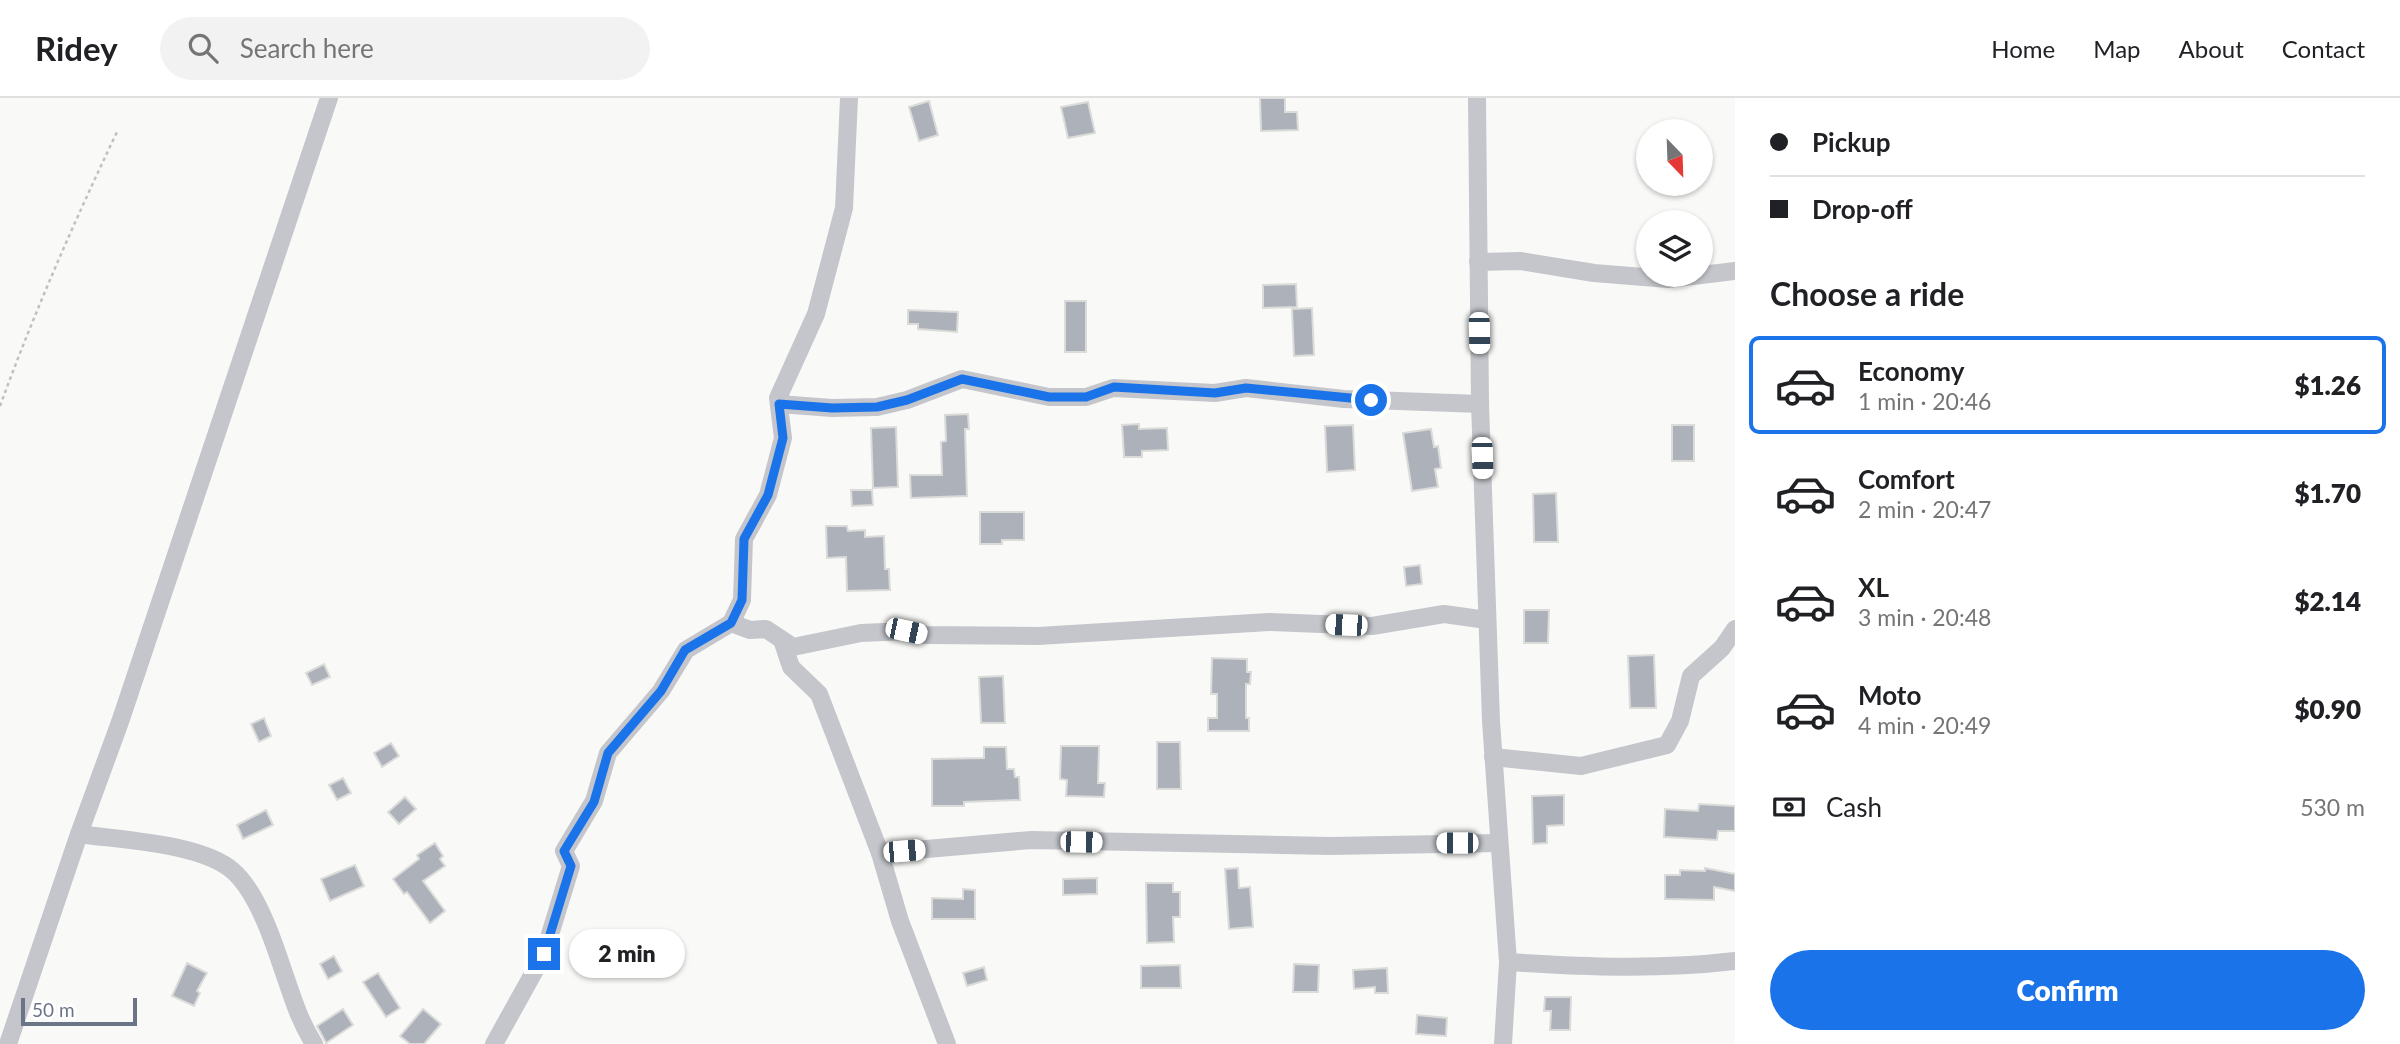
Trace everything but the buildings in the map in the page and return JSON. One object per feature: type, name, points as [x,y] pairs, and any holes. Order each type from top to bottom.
[{"type":"street","points":[[8,1044],[120,722],[329,98]]},
{"type":"street","points":[[494,1044],[544,954],[571,866],[564,851],[594,802],[608,753],[661,691],[685,650],[731,623],[742,600],[744,539],[768,495],[783,438],[778,398],[816,314],[844,208],[849,98]]},
{"type":"street","points":[[1477,98],[1480,404],[1487,620],[1493,757],[1508,962],[1503,1044]]},
{"type":"street","points":[[1478,262],[1520,261],[1594,273],[1668,279],[1735,271]]},
{"type":"street","points":[[779,404],[832,408],[877,407],[907,400],[962,379],[1049,397],[1086,397],[1114,387],[1215,393],[1246,388],[1344,399],[1480,404]]},
{"type":"street","points":[[731,623],[750,629],[766,629],[793,647],[861,633],[906,631],[925,635],[1038,636],[1269,622],[1372,626],[1444,614],[1487,620]]},
{"type":"street","points":[[1493,757],[1581,766],[1667,745],[1680,721],[1691,676],[1722,648],[1735,629]]},
{"type":"street","points":[[782,640],[792,667],[819,694],[880,853],[900,921],[947,1044]]},
{"type":"street","points":[[79,834],[195,852],[232,870],[244,884],[258,909],[284,971],[293,1003],[314,1044]]},
{"type":"street","points":[[880,853],[1031,840],[1330,846],[1499,843]]},
{"type":"street","points":[[1508,962],[1579,967],[1685,967],[1735,961]]},
{"type":"path","points":[[0,406],[30,323],[117,132]]},
{"type":"route","points":[[544,954],[571,866],[564,851],[594,802],[608,753],[661,691],[685,650],[731,623],[742,600],[744,539],[768,495],[783,438],[779,404],[832,408],[877,407],[907,400],[962,379],[1049,397],[1086,397],[1114,387],[1215,393],[1246,388],[1371,400]]}]
